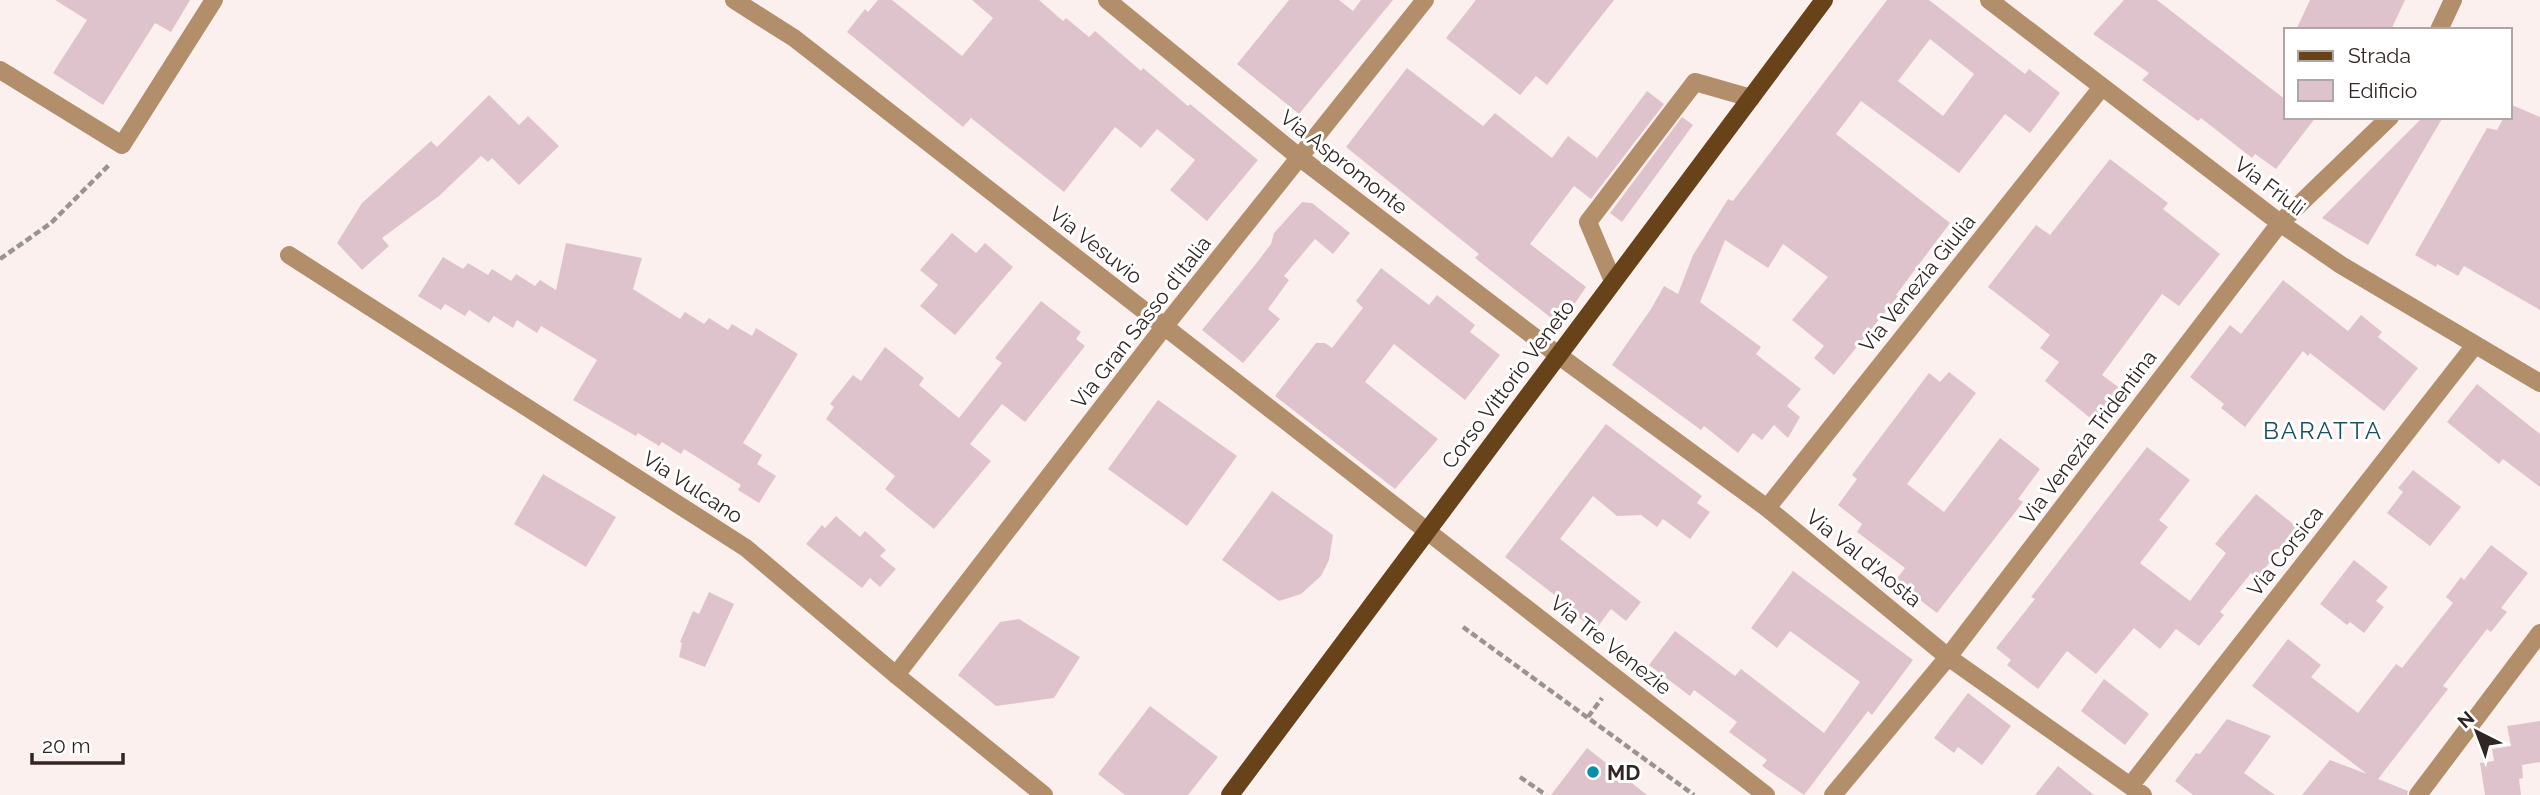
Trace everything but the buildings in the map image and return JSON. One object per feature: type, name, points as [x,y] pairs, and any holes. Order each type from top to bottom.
[{"type":"main road","name":"Corso Vittorio Veneto","points":[[1230,795],[1824,0]]},
{"type":"street","points":[[0,70],[122,145],[214,0]]},
{"type":"street","name":"Via Vesuvio","points":[[734,0],[794,38],[1427,530]]},
{"type":"street","name":"Via Aspromonte","points":[[1107,0],[1300,157],[1558,355]]},
{"type":"street","name":"Via Gran Sasso d'Italia","points":[[896,675],[1164,327],[1424,0]]},
{"type":"street","name":"Via Friuli","points":[[1989,0],[2280,223],[2341,265],[2540,383]]},
{"type":"street","points":[[2440,28],[2453,0]]},
{"type":"street","points":[[1613,281],[1588,222],[1695,82],[1751,98]]},
{"type":"street","name":"Via Venezia Giulia","points":[[1767,508],[2102,87]]},
{"type":"street","name":"Via Venezia Tridentina","points":[[1833,795],[1948,657],[2280,223],[2388,119]]},
{"type":"street","name":"Via Vulcano","points":[[289,255],[746,548],[1044,795]]},
{"type":"street","name":"Via Corsica","points":[[2137,790],[2476,345]]},
{"type":"street","name":"Via Val d'Aosta","points":[[1558,355],[1767,508],[1948,657],[2137,790]]},
{"type":"street","name":"Via Tre Venezie","points":[[1427,530],[1766,795]]},
{"type":"street","points":[[2418,795],[2540,633]]},
{"type":"path","points":[[0,259],[51,223],[106,169],[122,145]]},
{"type":"path","points":[[1463,627],[1694,795]]},
{"type":"path","points":[[1520,777],[1546,795]]},
{"type":"place","name":"MD","points":[[1593,772]]},
{"type":"district","name":"BARATTA","points":[[2323,430]]}]
